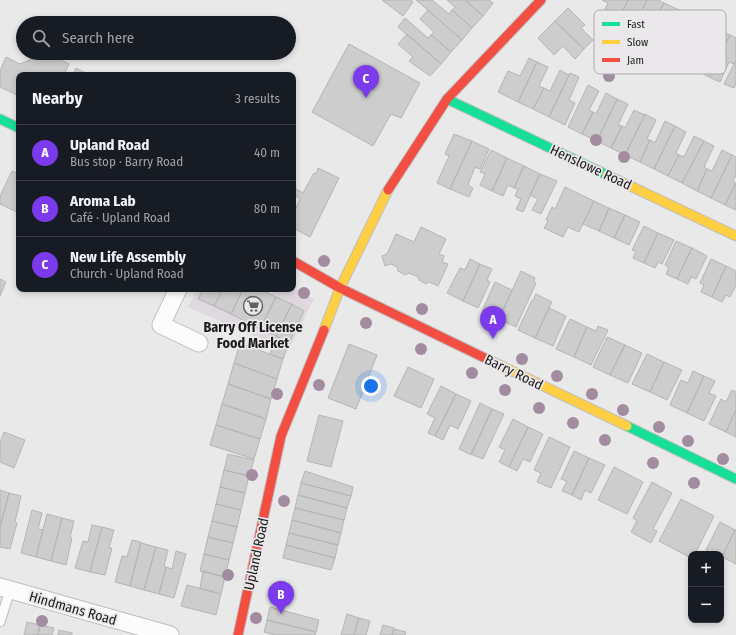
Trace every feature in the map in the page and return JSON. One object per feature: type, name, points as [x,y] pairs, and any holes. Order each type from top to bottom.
[{"type":"street","name":"Upland Road","points":[[238,635],[282,436],[340,288],[388,189],[446,98],[530,7],[541,0]]},
{"type":"street","name":"Henslowe Road","points":[[446,98],[736,236]]},
{"type":"street","points":[[0,119],[16,127]]},
{"type":"street","name":"Barry Road","points":[[296,263],[340,288],[736,480]]},
{"type":"street","points":[[177,292],[161,325],[199,343]]},
{"type":"street","name":"Hindmans Road","points":[[5,588],[170,635]]},
{"type":"lane","points":[[0,622],[5,588]]},
{"type":"shaded area","points":[[296,290],[314,299],[288,351],[188,307],[196,292],[296,292]]},
{"type":"building","points":[[382,0],[411,0],[413,2],[403,16]]},
{"type":"building","points":[[416,0],[432,0],[449,14],[452,10],[472,28],[462,40]]},
{"type":"building","points":[[447,0],[465,0],[483,16],[472,28],[452,10],[455,7]]},
{"type":"building","points":[[465,0],[489,0],[493,3],[483,16]]},
{"type":"building","points":[[602,0],[628,0],[623,10],[605,9],[608,3]]},
{"type":"building","points":[[628,0],[647,0],[642,10],[623,10]]},
{"type":"building","points":[[647,0],[658,0],[664,3],[660,10],[642,10]]},
{"type":"building","points":[[664,3],[679,10],[660,10]]},
{"type":"building","points":[[568,8],[585,25],[581,28],[593,40],[584,49],[555,21]]},
{"type":"building","points":[[428,10],[462,40],[451,52],[431,35],[434,32],[420,19]]},
{"type":"building","points":[[405,18],[428,38],[431,35],[451,52],[441,64],[398,27]]},
{"type":"building","points":[[555,21],[584,49],[575,59],[563,46],[554,55],[538,38]]},
{"type":"building","points":[[726,33],[730,35],[726,43]]},
{"type":"building","points":[[407,34],[441,64],[430,76],[409,61],[413,57],[398,44]]},
{"type":"building","points":[[730,35],[736,38],[736,60],[734,64],[729,62],[726,69],[726,43]]},
{"type":"building","points":[[349,44],[420,83],[401,118],[391,114],[373,146],[312,112]]},
{"type":"building","points":[[6,57],[20,64],[29,60],[61,60],[69,64],[65,72],[16,72],[16,95],[0,87],[0,71]]},
{"type":"building","points":[[529,58],[537,62],[518,102],[498,92],[508,71],[520,76]]},
{"type":"building","points":[[736,60],[736,84],[734,88],[724,84]]},
{"type":"building","points":[[537,62],[548,67],[539,86],[544,88],[533,109],[518,102]]},
{"type":"building","points":[[76,68],[84,72],[74,72]]},
{"type":"building","points":[[560,70],[569,75],[549,117],[533,109],[544,88],[550,91]]},
{"type":"building","points":[[570,73],[579,77],[569,100],[575,103],[565,125],[549,117]]},
{"type":"building","points":[[703,74],[710,74],[709,77]]},
{"type":"building","points":[[710,74],[724,74],[720,82],[709,77]]},
{"type":"building","points":[[588,85],[599,91],[589,110],[593,112],[582,134],[568,127]]},
{"type":"building","points":[[606,93],[617,99],[597,141],[582,134],[593,112],[596,114]]},
{"type":"building","points":[[617,99],[628,104],[618,125],[622,126],[611,148],[597,141]]},
{"type":"building","points":[[634,110],[645,115],[625,155],[611,148],[622,126],[625,128]]},
{"type":"building","points":[[645,114],[656,120],[647,139],[650,140],[640,162],[625,155]]},
{"type":"building","points":[[665,121],[675,126],[654,169],[640,162],[650,140],[655,143]]},
{"type":"building","points":[[675,126],[686,132],[676,153],[679,155],[668,176],[654,169]]},
{"type":"building","points":[[454,134],[472,141],[450,189],[437,183],[449,156],[445,154]]},
{"type":"building","points":[[694,136],[704,141],[682,183],[668,176],[679,155],[684,157]]},
{"type":"building","points":[[472,141],[489,149],[480,169],[475,167],[468,185],[473,188],[469,197],[450,189]]},
{"type":"building","points":[[704,141],[714,146],[704,167],[707,169],[697,191],[682,183]]},
{"type":"building","points":[[491,150],[507,158],[492,191],[480,185],[485,174],[480,172]]},
{"type":"building","points":[[722,150],[732,155],[711,198],[697,191],[707,169],[712,171]]},
{"type":"building","points":[[732,155],[736,157],[736,175],[733,181],[736,183],[725,205],[711,198]]},
{"type":"building","points":[[507,158],[524,166],[514,188],[508,185],[503,196],[492,191]]},
{"type":"building","points":[[524,166],[540,174],[523,212],[516,209],[521,199],[515,196],[518,189],[514,188]]},
{"type":"building","points":[[318,168],[339,178],[310,237],[296,230],[296,208],[300,199],[296,196],[296,189],[303,193],[314,173],[316,174]]},
{"type":"building","points":[[12,171],[16,173],[16,212],[0,204],[0,196]]},
{"type":"building","points":[[540,174],[557,181],[541,214],[532,210],[538,199],[530,195]]},
{"type":"building","points":[[736,183],[736,210],[725,205]]},
{"type":"building","points":[[565,187],[594,201],[579,232],[568,227],[563,237],[544,228],[548,221],[546,220],[552,207],[555,209]]},
{"type":"building","points":[[594,201],[609,208],[599,231],[583,224]]},
{"type":"building","points":[[609,208],[625,215],[614,238],[599,231]]},
{"type":"building","points":[[625,215],[640,222],[629,245],[614,238]]},
{"type":"building","points":[[644,226],[658,233],[644,263],[633,258],[636,251],[632,250]]},
{"type":"building","points":[[421,227],[446,239],[439,254],[444,256],[442,262],[448,264],[438,286],[429,282],[426,284],[419,280],[418,277],[409,273],[405,275],[398,271],[397,267],[391,264],[385,266],[382,256],[387,254],[396,234],[414,242]]},
{"type":"building","points":[[658,233],[674,240],[662,264],[658,262],[655,268],[644,263]]},
{"type":"building","points":[[676,241],[692,248],[677,279],[666,274],[669,267],[665,265]]},
{"type":"building","points":[[692,248],[707,256],[696,279],[691,277],[688,284],[677,279]]},
{"type":"building","points":[[470,259],[480,264],[463,301],[447,293],[460,268],[465,270]]},
{"type":"building","points":[[711,259],[726,266],[712,297],[701,292],[704,285],[700,283]]},
{"type":"building","points":[[480,264],[492,269],[487,280],[490,282],[478,308],[463,301]]},
{"type":"building","points":[[726,266],[736,271],[736,285],[730,297],[726,295],[722,302],[712,297]]},
{"type":"building","points":[[521,271],[535,278],[534,281],[536,283],[516,327],[499,319]]},
{"type":"building","points":[[0,279],[6,282],[0,296]]},
{"type":"building","points":[[495,282],[512,290],[499,319],[482,311]]},
{"type":"building","points":[[202,292],[221,292],[214,306],[198,299]]},
{"type":"building","points":[[221,292],[242,292],[231,314],[214,306]]},
{"type":"building","name":"Barry Off License Food Market","points":[[242,292],[265,292],[276,297],[260,329],[231,314]]},
{"type":"building","points":[[536,294],[552,302],[535,338],[518,330]]},
{"type":"building","points":[[276,297],[292,304],[276,336],[260,329]]},
{"type":"building","points":[[292,304],[304,311],[289,343],[276,336]]},
{"type":"building","points":[[549,308],[566,316],[553,346],[535,338]]},
{"type":"building","points":[[570,319],[587,327],[574,357],[556,349]]},
{"type":"building","points":[[598,326],[608,330],[591,365],[574,357],[587,327],[596,331]]},
{"type":"building","points":[[276,336],[289,343],[283,359],[270,354]]},
{"type":"building","points":[[607,337],[625,345],[610,375],[593,367]]},
{"type":"building","points":[[240,343],[283,359],[277,379],[234,363]]},
{"type":"building","points":[[349,344],[377,355],[356,409],[328,398]]},
{"type":"building","points":[[625,345],[642,353],[628,383],[610,375]]},
{"type":"building","points":[[647,354],[664,362],[650,392],[632,384]]},
{"type":"building","points":[[664,362],[682,370],[667,400],[650,392]]},
{"type":"building","points":[[234,363],[277,379],[271,399],[228,384]]},
{"type":"building","points":[[408,367],[434,379],[421,408],[394,396]]},
{"type":"building","points":[[693,371],[704,376],[687,413],[670,405],[681,380],[688,383]]},
{"type":"building","points":[[704,376],[715,381],[709,393],[716,396],[704,421],[687,413]]},
{"type":"building","points":[[228,384],[271,399],[266,419],[222,404]]},
{"type":"building","points":[[441,386],[456,394],[435,436],[428,433],[435,418],[427,414]]},
{"type":"building","points":[[732,390],[736,392],[736,410],[726,432],[709,424],[721,399],[726,402]]},
{"type":"building","points":[[456,394],[471,401],[458,429],[450,425],[443,440],[435,436]]},
{"type":"building","points":[[480,403],[492,409],[471,455],[459,449]]},
{"type":"building","points":[[222,404],[266,419],[260,439],[216,425]]},
{"type":"building","points":[[492,409],[504,414],[483,459],[471,454]]},
{"type":"building","points":[[736,410],[736,437],[726,432]]},
{"type":"building","points":[[319,415],[343,421],[331,467],[307,461]]},
{"type":"building","points":[[513,419],[528,427],[509,467],[499,462],[505,450],[499,447]]},
{"type":"building","points":[[216,425],[260,439],[254,459],[210,445]]},
{"type":"building","points":[[528,427],[543,434],[530,462],[523,459],[517,471],[509,467]]},
{"type":"building","points":[[4,432],[25,440],[14,468],[0,462],[0,442]]},
{"type":"building","points":[[549,437],[570,447],[551,488],[537,482],[541,473],[534,470]]},
{"type":"building","points":[[574,451],[589,458],[572,495],[562,491],[567,481],[561,479]]},
{"type":"building","points":[[228,454],[254,460],[249,476],[224,470]]},
{"type":"building","points":[[589,458],[605,465],[591,493],[585,490],[581,500],[572,495]]},
{"type":"building","points":[[614,467],[643,482],[627,514],[598,500]]},
{"type":"building","points":[[224,470],[249,476],[245,493],[220,487]]},
{"type":"building","points":[[305,471],[353,487],[351,496],[301,483]]},
{"type":"building","points":[[652,482],[672,493],[653,529],[657,531],[651,543],[631,532],[637,521],[633,518]]},
{"type":"building","points":[[301,483],[351,496],[347,508],[298,495]]},
{"type":"building","points":[[220,487],[245,493],[241,510],[216,504]]},
{"type":"building","points":[[0,490],[9,493],[0,527]]},
{"type":"building","points":[[9,493],[21,496],[15,522],[17,523],[10,549],[0,547],[0,527]]},
{"type":"building","points":[[298,495],[347,508],[344,520],[295,508]]},
{"type":"building","points":[[681,499],[714,516],[696,551],[688,551],[688,556],[659,541]]},
{"type":"building","points":[[216,504],[241,510],[237,527],[212,521]]},
{"type":"building","points":[[295,508],[344,520],[341,533],[292,520]]},
{"type":"building","points":[[32,510],[42,513],[38,529],[43,530],[36,557],[21,553]]},
{"type":"building","points":[[47,514],[62,518],[51,561],[36,557]]},
{"type":"building","points":[[62,518],[74,521],[66,565],[51,561]]},
{"type":"building","points":[[292,520],[341,533],[338,545],[289,533]]},
{"type":"building","points":[[212,521],[237,527],[233,543],[208,537]]},
{"type":"building","points":[[720,522],[735,530],[724,553],[724,551],[706,550]]},
{"type":"building","points":[[92,525],[102,527],[90,572],[75,568],[83,541],[88,542]]},
{"type":"building","points":[[102,527],[114,530],[109,548],[112,548],[105,575],[90,572]]},
{"type":"building","points":[[736,530],[736,564],[724,558],[724,553]]},
{"type":"building","points":[[289,533],[338,545],[335,558],[286,545]]},
{"type":"building","points":[[208,537],[233,543],[229,560],[204,554]]},
{"type":"building","points":[[132,540],[141,542],[130,586],[115,582],[122,556],[127,557]]},
{"type":"building","points":[[141,543],[156,547],[144,590],[130,586]]},
{"type":"building","points":[[286,545],[335,558],[331,570],[283,558]]},
{"type":"building","points":[[156,547],[168,550],[164,566],[166,567],[159,594],[144,590]]},
{"type":"building","points":[[176,551],[186,554],[174,598],[159,594],[166,567],[172,569]]},
{"type":"building","points":[[204,554],[229,560],[225,577],[200,571]]},
{"type":"building","points":[[203,571],[225,577],[221,594],[200,588]]},
{"type":"building","points":[[187,585],[221,594],[216,615],[181,606]]},
{"type":"building","points":[[270,607],[319,620],[316,632],[267,620]]},
{"type":"building","points":[[347,614],[359,618],[354,635],[341,635]]},
{"type":"building","points":[[359,618],[370,621],[366,635],[354,635]]},
{"type":"building","points":[[267,620],[316,632],[315,635],[275,635],[264,632]]},
{"type":"building","points":[[27,622],[40,625],[38,635],[24,635]]},
{"type":"building","points":[[40,625],[54,628],[52,635],[38,635]]},
{"type":"building","points":[[383,625],[394,628],[392,635],[380,635]]},
{"type":"building","points":[[394,629],[406,632],[405,635],[392,635]]},
{"type":"building","points":[[59,630],[72,633],[72,635],[58,635]]},
{"type":"traffic: fast","points":[[447,99],[607,175]]},
{"type":"traffic: fast","points":[[0,119],[16,127]]},
{"type":"traffic: fast","points":[[627,426],[736,479]]},
{"type":"traffic: slow","points":[[607,175],[736,236]]},
{"type":"traffic: slow","points":[[324,330],[340,288],[388,190]]},
{"type":"traffic: slow","points":[[489,360],[627,426]]},
{"type":"traffic: jam","points":[[388,190],[447,99],[541,0]]},
{"type":"traffic: jam","points":[[296,263],[340,288],[489,360]]},
{"type":"traffic: jam","points":[[238,635],[281,436],[324,330]]},
{"type":"place","name":"New Life Assembly","points":[[366,98]]},
{"type":"place","name":"Barry Off License Food Market","points":[[253,306]]},
{"type":"place","name":"Upland Road","points":[[493,339]]},
{"type":"place","name":"Aroma Lab","points":[[281,614]]}]
